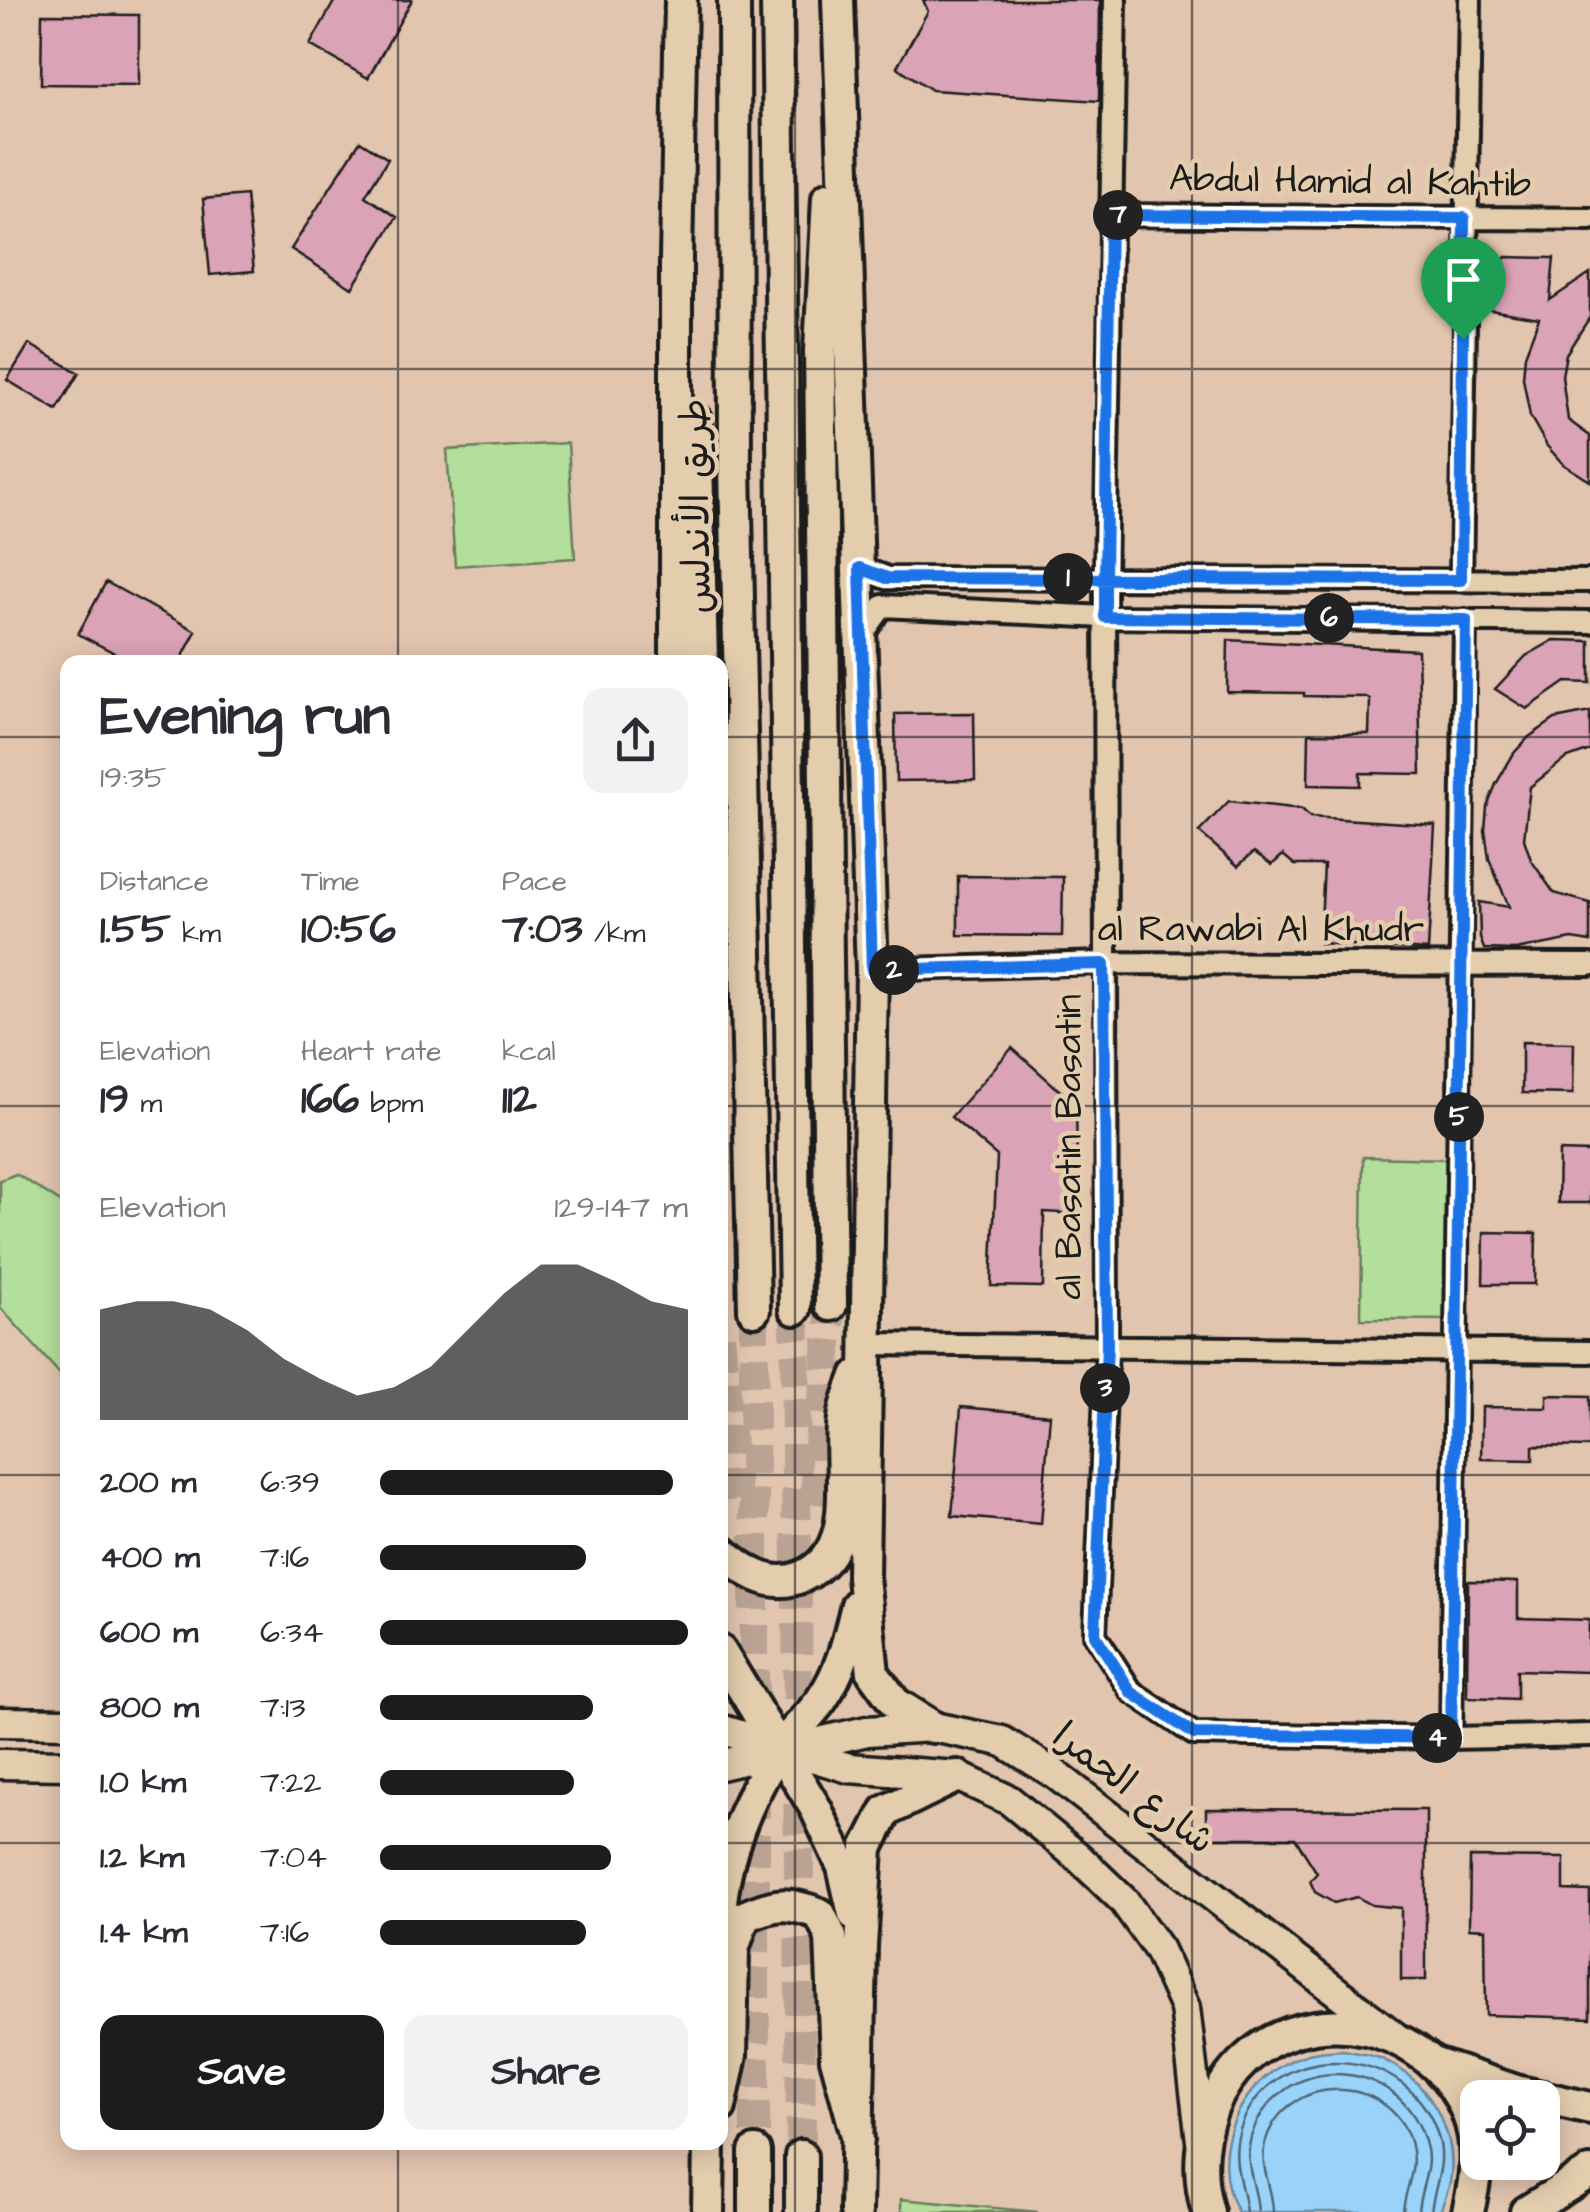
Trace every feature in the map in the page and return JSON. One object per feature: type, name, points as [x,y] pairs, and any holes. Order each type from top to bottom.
[{"type":"main road","points":[[676,655],[676,259],[681,0]]},
{"type":"main road","name":"طريق الأندلس","points":[[734,0],[736,486],[754,1310]]},
{"type":"main road","points":[[778,0],[796,1309]]},
{"type":"main road","points":[[838,0],[872,970],[863,1577],[873,1674],[895,1704],[933,1726]]},
{"type":"main road","points":[[831,1305],[820,350],[838,0]]},
{"type":"main road","points":[[676,259],[694,328],[702,655]]},
{"type":"main road","points":[[728,1557],[745,1571],[774,1581],[796,1580],[820,1568],[837,1539],[844,1499],[844,1415],[867,1344]]},
{"type":"main road","points":[[728,1858],[742,1815],[779,1749],[823,1698],[846,1654],[863,1577]]},
{"type":"main road","points":[[728,1664],[816,1809],[843,1868],[861,1946]]},
{"type":"main road","points":[[0,1722],[60,1723]]},
{"type":"main road","name":"شارع الحمرا","points":[[728,1763],[867,1731],[933,1726],[1002,1741],[1055,1774],[1397,2038]]},
{"type":"main road","points":[[728,1732],[849,1768],[957,1776],[1009,1800],[1124,1901],[1159,1950],[1185,2008],[1201,2141],[1199,2176],[1208,2212]]},
{"type":"main road","points":[[0,1764],[60,1764]]},
{"type":"main road","points":[[856,2212],[861,1946],[868,1848],[886,1812],[957,1776]]},
{"type":"main road","points":[[728,2066],[733,1949],[744,1917],[769,1906],[790,1904],[820,1914],[830,1937],[836,2059],[858,2138]]},
{"type":"main road","points":[[1201,2141],[1214,2100],[1239,2066],[1273,2040],[1313,2027],[1356,2026],[1397,2038],[1435,2064],[1516,2091],[1590,2108]]},
{"type":"main road","points":[[1435,2064],[1460,2096],[1474,2134],[1476,2174],[1468,2212]]},
{"type":"main road","points":[[708,2212],[709,2150]]},
{"type":"main road","points":[[754,2212],[755,2152]]},
{"type":"main road","points":[[801,2156],[801,2212]]},
{"type":"main road","points":[[1526,2212],[1590,2172]]},
{"type":"street","name":"al Basatin Basatin","points":[[1115,0],[1105,578],[1107,1345],[1095,1635],[1131,1692],[1194,1734],[1451,1738],[1590,1735]]},
{"type":"street","points":[[1461,580],[1470,0]]},
{"type":"street","name":"Abdul Hamid al Kahtib","points":[[1110,215],[1590,219]]},
{"type":"street","points":[[860,568],[887,578],[1590,581]]},
{"type":"street","points":[[862,635],[884,606],[1105,617],[1590,622]]},
{"type":"street","points":[[1451,1738],[1466,620]]},
{"type":"street","name":"al Rawabi Al Khudr","points":[[872,970],[1104,964],[1590,966]]},
{"type":"street","points":[[867,1344],[1590,1352]]},
{"type":"green space","points":[[568,443],[575,558],[455,566],[447,450]]},
{"type":"green space","points":[[1363,1157],[1447,1159],[1444,1320],[1361,1319]]},
{"type":"green space","points":[[16,1174],[60,1202],[60,1374],[0,1307],[0,1180]]},
{"type":"green space","points":[[901,2199],[1038,2212],[901,2212]]},
{"type":"water","points":[[1344,2050],[1378,2057],[1398,2068],[1437,2110],[1445,2127],[1452,2163],[1440,2212],[1238,2212],[1225,2165],[1235,2118],[1247,2097],[1283,2065],[1310,2054]]},
{"type":"building","points":[[335,0],[412,0],[368,78],[310,45]]},
{"type":"building","points":[[923,0],[1100,0],[1099,101],[932,90],[897,67],[928,11]]},
{"type":"building","points":[[42,14],[139,15],[139,85],[41,84]]},
{"type":"building","points":[[360,141],[388,159],[365,196],[397,217],[352,288],[291,249]]},
{"type":"building","points":[[246,195],[254,271],[210,275],[203,199]]},
{"type":"building","points":[[1506,257],[1554,258],[1550,300],[1590,273],[1590,317],[1566,354],[1562,376],[1568,420],[1590,436],[1590,481],[1563,464],[1530,416],[1523,378],[1525,355],[1539,318],[1490,310],[1489,271]]},
{"type":"building","points":[[29,344],[79,373],[57,410],[7,380]]},
{"type":"building","points":[[106,582],[196,631],[184,655],[118,655],[78,634]]},
{"type":"building","points":[[1228,640],[1418,650],[1421,774],[1360,773],[1360,786],[1308,785],[1309,733],[1369,734],[1370,700],[1304,693],[1227,692]]},
{"type":"building","points":[[1554,640],[1590,641],[1590,683],[1566,682],[1527,709],[1495,689],[1526,656]]},
{"type":"building","points":[[1590,712],[1590,750],[1565,759],[1530,787],[1524,839],[1531,860],[1554,893],[1590,903],[1590,942],[1572,939],[1516,950],[1484,949],[1479,902],[1509,907],[1489,859],[1485,830],[1487,807],[1496,784],[1514,753],[1529,737],[1555,719]]},
{"type":"building","points":[[974,713],[975,780],[896,781],[895,714]]},
{"type":"building","points":[[1229,801],[1302,809],[1310,817],[1435,825],[1428,950],[1320,943],[1324,865],[1295,865],[1283,855],[1272,865],[1254,852],[1238,866],[1199,832]]},
{"type":"building","points":[[958,876],[1063,877],[1062,936],[958,935]]},
{"type":"building","points":[[1522,1042],[1574,1043],[1573,1094],[1522,1093]]},
{"type":"building","points":[[1012,1048],[1076,1105],[1078,1214],[1044,1212],[1043,1287],[991,1286],[997,1156],[951,1117]]},
{"type":"building","points":[[1559,1151],[1590,1152],[1590,1203],[1558,1203]]},
{"type":"building","points":[[1484,1232],[1536,1233],[1535,1284],[1483,1284]]},
{"type":"building","points":[[1547,1395],[1590,1396],[1590,1447],[1533,1446],[1533,1460],[1481,1459],[1482,1407],[1547,1408]]},
{"type":"building","points":[[961,1407],[1050,1415],[1041,1524],[952,1516]]},
{"type":"building","points":[[1468,1581],[1518,1582],[1518,1618],[1589,1620],[1588,1672],[1517,1670],[1517,1699],[1467,1697]]},
{"type":"building","points":[[1206,1809],[1426,1810],[1426,1980],[1401,1980],[1401,1908],[1372,1905],[1357,1897],[1334,1903],[1315,1892],[1310,1881],[1317,1873],[1295,1838],[1206,1838]]},
{"type":"building","points":[[1470,1857],[1564,1858],[1564,1890],[1590,1891],[1590,2018],[1486,2015],[1485,1929],[1469,1928]]},
{"type":"tunnel","points":[[814,1504],[831,1305]]},
{"type":"tunnel","points":[[795,1309],[801,2156]]},
{"type":"tunnel","points":[[754,1310],[754,1717]]},
{"type":"tunnel","points":[[728,1414],[737,1502]]},
{"type":"tunnel","points":[[755,1788],[755,2152]]},
{"type":"route","points":[[1463,339],[1461,580],[1105,578],[887,578],[860,568],[872,970],[1104,964],[1107,1345],[1095,1635],[1131,1692],[1194,1734],[1451,1738],[1466,620],[1105,617],[1105,578],[1110,215],[1464,218],[1463,339]]}]
